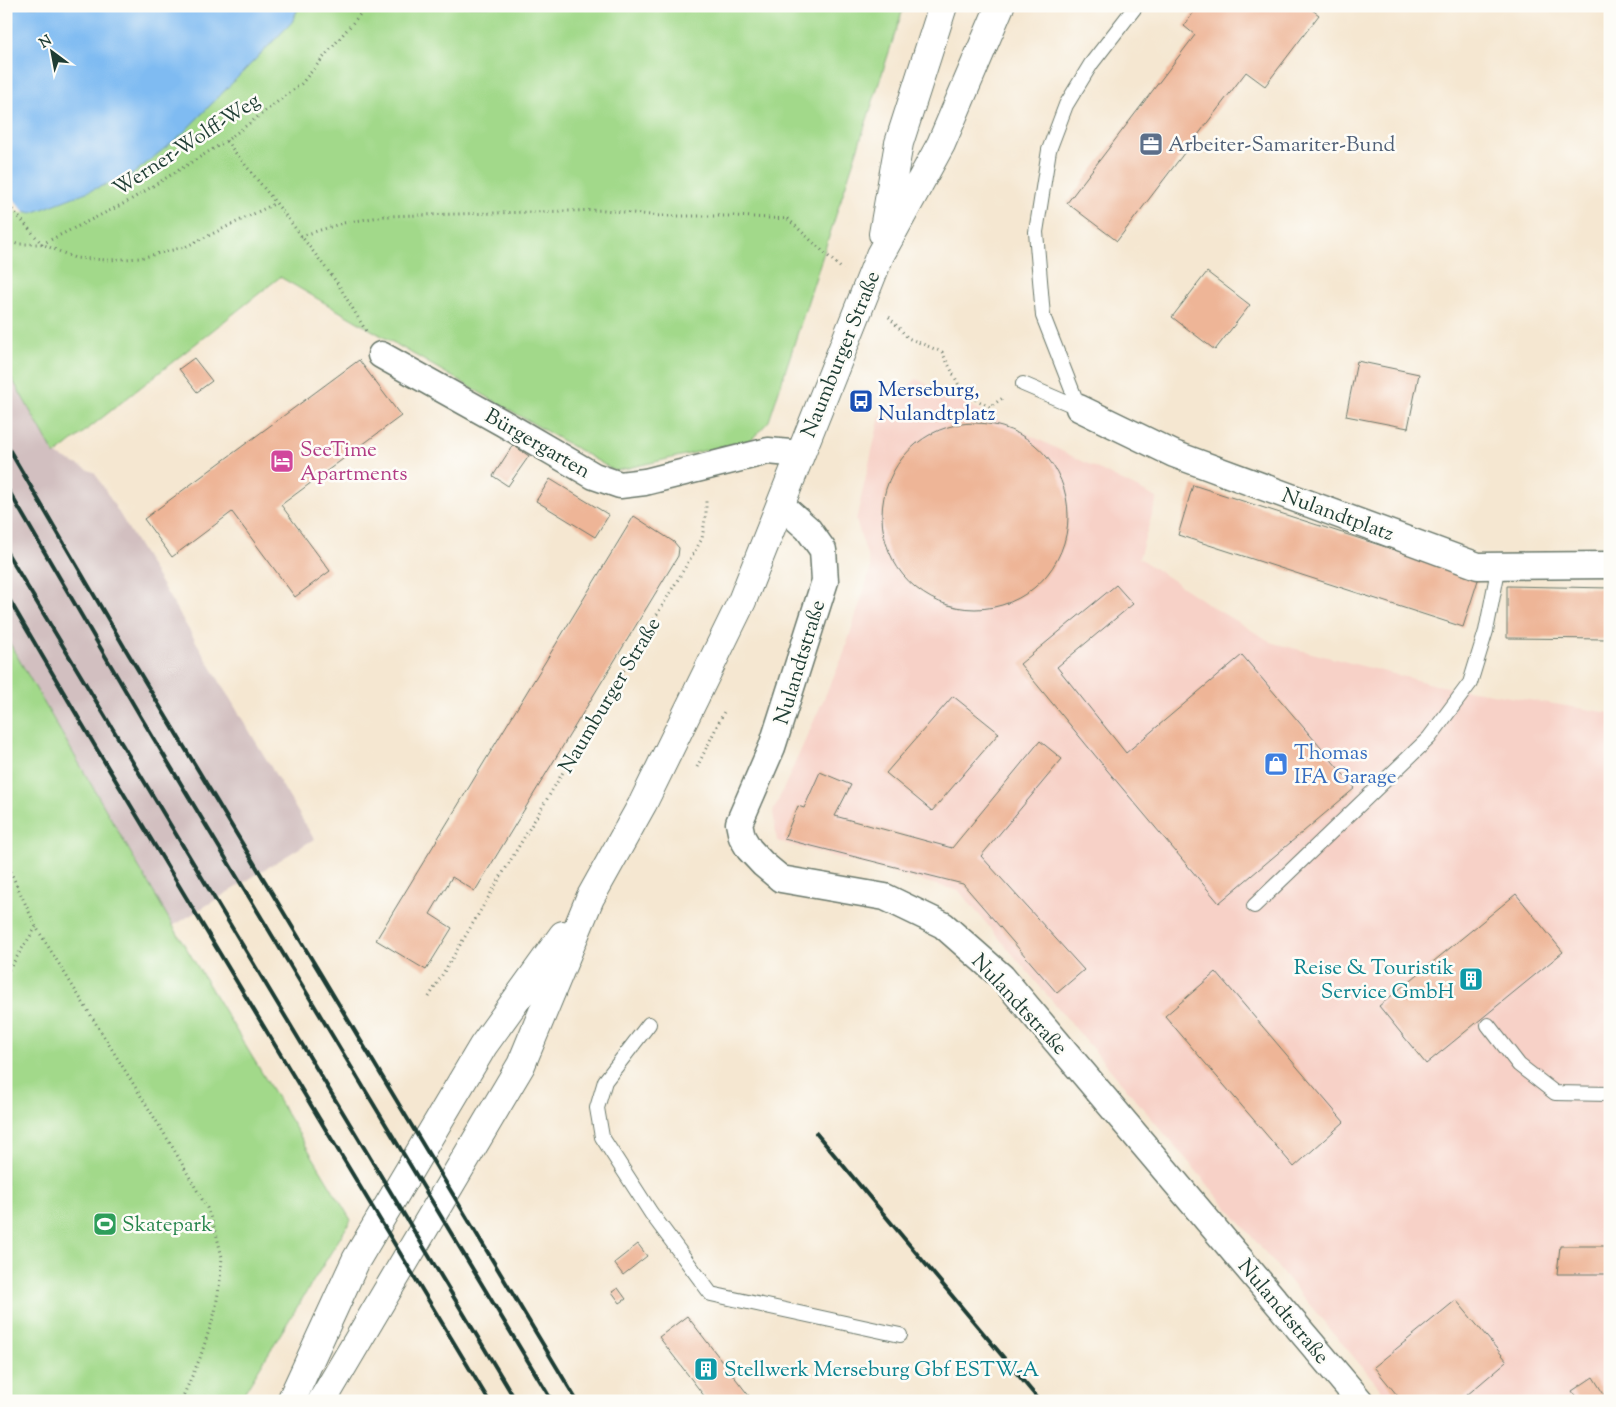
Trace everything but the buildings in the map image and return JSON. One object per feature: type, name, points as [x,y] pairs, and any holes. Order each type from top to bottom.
[{"type":"main road","name":"Naumburger Straße","points":[[880,255],[899,143],[943,6]]},
{"type":"main road","name":"Naumburger Straße","points":[[291,1401],[356,1260],[483,1046],[590,898],[644,803],[742,601],[880,255],[941,144],[1000,6]]},
{"type":"main road","name":"Naumburger Straße","points":[[322,1401],[521,1065],[590,898]]},
{"type":"street","name":"Bürgergarten","points":[[381,356],[509,426],[594,476],[620,485],[645,482],[705,467]]},
{"type":"street","name":"Nulandtplatz","points":[[1079,408],[1174,454],[1478,566],[1610,565]]},
{"type":"street","name":"Naumburger Straße","points":[[705,467],[768,451],[801,454]]},
{"type":"street","name":"Nulandtstraße","points":[[781,505],[808,529],[822,550],[825,580],[772,747],[739,823],[742,837],[749,848],[763,864],[782,879],[885,897],[943,925],[1002,977],[1360,1401]]},
{"type":"lane","points":[[1079,408],[1044,316],[1036,232],[1048,150],[1066,105],[1091,64],[1136,6]]},
{"type":"lane","points":[[1023,384],[1079,408]]},
{"type":"lane","points":[[1254,906],[1429,738],[1470,683],[1486,631],[1499,565]]},
{"type":"lane","points":[[649,1024],[605,1081],[597,1108],[602,1137],[652,1212],[711,1294],[900,1335]]},
{"type":"lane","points":[[1488,1025],[1519,1065],[1555,1093],[1610,1094]]},
{"type":"path","name":"Werner-Wolff-Weg","points":[[42,244],[127,202],[226,141],[301,84],[367,6]]},
{"type":"path","points":[[226,141],[338,284],[381,356]]},
{"type":"path","points":[[6,202],[42,244]]},
{"type":"path","points":[[6,241],[17,244],[42,244],[75,258],[108,260],[140,258],[185,246],[276,203]]},
{"type":"path","points":[[302,236],[343,223],[385,216],[604,210],[661,216],[734,216],[788,219],[866,291],[908,338],[942,352],[963,392],[990,407],[1023,384]]},
{"type":"path","name":"Naumburger Straße","points":[[429,997],[702,539],[706,513],[705,467]]},
{"type":"path","points":[[6,862],[36,926],[173,1148],[207,1208],[216,1233],[222,1257],[215,1312],[200,1358],[181,1401]]},
{"type":"path","points":[[6,974],[36,926]]},
{"type":"shaded area","points":[[6,368],[55,454],[95,473],[314,839],[173,926],[6,641]]},
{"type":"shaded area","points":[[916,379],[1157,498],[1139,558],[1214,608],[1273,643],[1436,685],[1610,713],[1608,1013],[1610,1013],[1610,1401],[1391,1401],[959,891],[777,841],[773,812],[843,656],[871,568],[856,520],[880,416]]},
{"type":"green space","points":[[299,6],[904,6],[769,421],[751,440],[615,471],[280,277],[55,455],[6,368],[6,207],[181,135],[292,22]]},
{"type":"green space","points":[[6,637],[173,926],[351,1220],[239,1401],[6,1401]]},
{"type":"water","points":[[6,6],[299,6],[292,22],[181,135],[133,174],[32,213],[6,207]]},
{"type":"pier","points":[[6,189],[26,214],[6,209]]},
{"type":"railway","points":[[6,444],[126,650],[577,1401]]},
{"type":"railway","points":[[6,486],[142,719],[552,1401]]},
{"type":"railway","points":[[6,551],[516,1401]]},
{"type":"railway","points":[[6,594],[95,746],[489,1401]]},
{"type":"railway","points":[[816,1133],[1040,1401]]},
{"type":"place","name":"Arbeiter-Samariter-Bund","points":[[1151,144]]},
{"type":"place","name":"Merseburg, Nulandtplatz","points":[[861,401]]},
{"type":"place","name":"SeeTime Apartments","points":[[282,461]]},
{"type":"place","name":"Thomas IFA Garage","points":[[1276,764]]},
{"type":"place","name":"Reise & Touristik Service GmbH","points":[[1471,979]]},
{"type":"place","name":"Skatepark","points":[[105,1224]]},
{"type":"place","name":"Stellwerk Merseburg Gbf ESTW-A","points":[[706,1369]]}]
